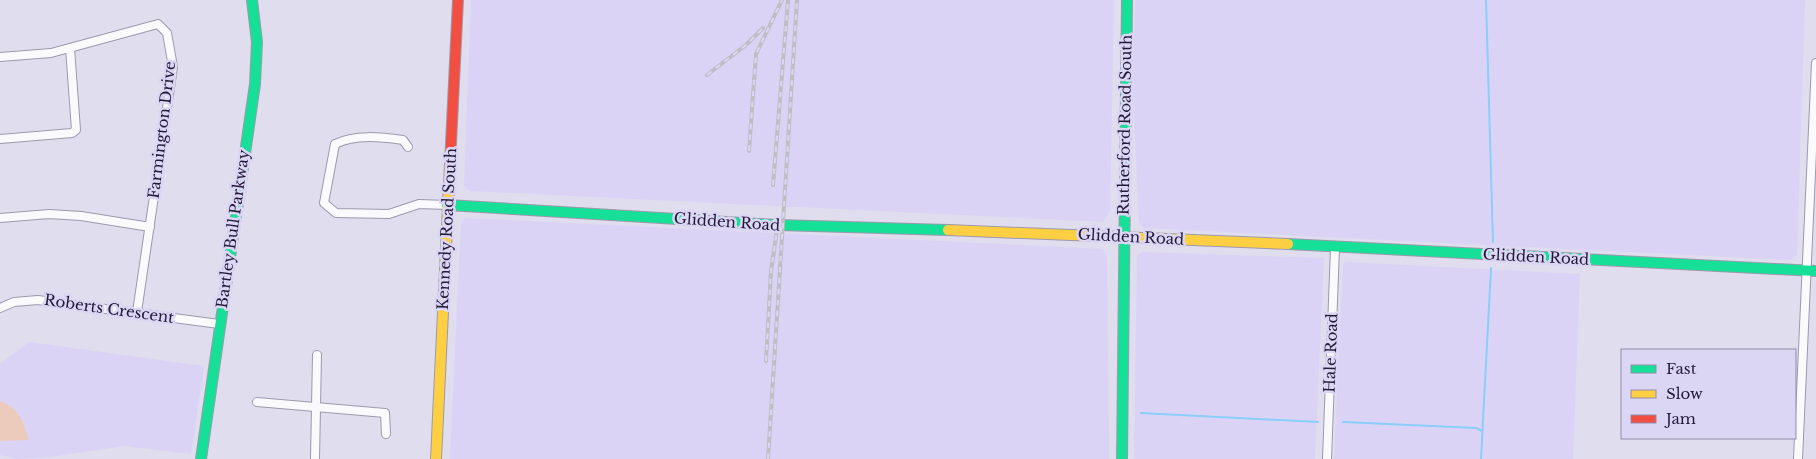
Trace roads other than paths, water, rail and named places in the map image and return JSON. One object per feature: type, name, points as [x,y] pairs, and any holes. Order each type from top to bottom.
[{"type":"street","name":"Bartley Bull Parkway","points":[[201,459],[250,108],[258,67],[258,23],[252,0]]},
{"type":"street","name":"Kennedy Road South","points":[[436,459],[458,0]]},
{"type":"street","name":"Rutherford Road South","points":[[1122,459],[1127,0]]},
{"type":"street","name":"Farmington Drive","points":[[0,57],[51,53],[158,24],[168,33],[173,67],[137,312]]},
{"type":"street","points":[[0,139],[72,133],[76,130],[70,48]]},
{"type":"street","points":[[1798,459],[1812,271],[1816,63]]},
{"type":"street","points":[[408,147],[403,140],[383,137],[346,139],[335,144],[324,203],[326,207],[336,214],[389,214],[419,204],[447,205]]},
{"type":"street","name":"Glidden Road","points":[[447,205],[778,225],[1123,236],[1812,271]]},
{"type":"street","points":[[0,218],[49,214],[150,227]]},
{"type":"street","name":"Hale Road","points":[[1327,459],[1335,248]]},
{"type":"street","name":"Roberts Crescent","points":[[0,308],[14,302],[38,300],[219,324]]},
{"type":"street","points":[[315,459],[317,355]]},
{"type":"street","points":[[257,402],[385,414],[386,434]]},
{"type":"waterway","points":[[1486,0],[1493,242]]},
{"type":"waterway","points":[[1481,459],[1491,268]]},
{"type":"waterway","points":[[1141,413],[1318,422]]},
{"type":"waterway","points":[[1343,422],[1476,428],[1482,431]]},
{"type":"railway","points":[[749,151],[756,54],[782,0]]},
{"type":"railway","points":[[773,185],[788,0]]},
{"type":"railway","points":[[768,459],[797,0]]},
{"type":"railway","points":[[707,75],[746,45],[763,28]]},
{"type":"railway","points":[[766,361],[771,271],[777,230]]}]
